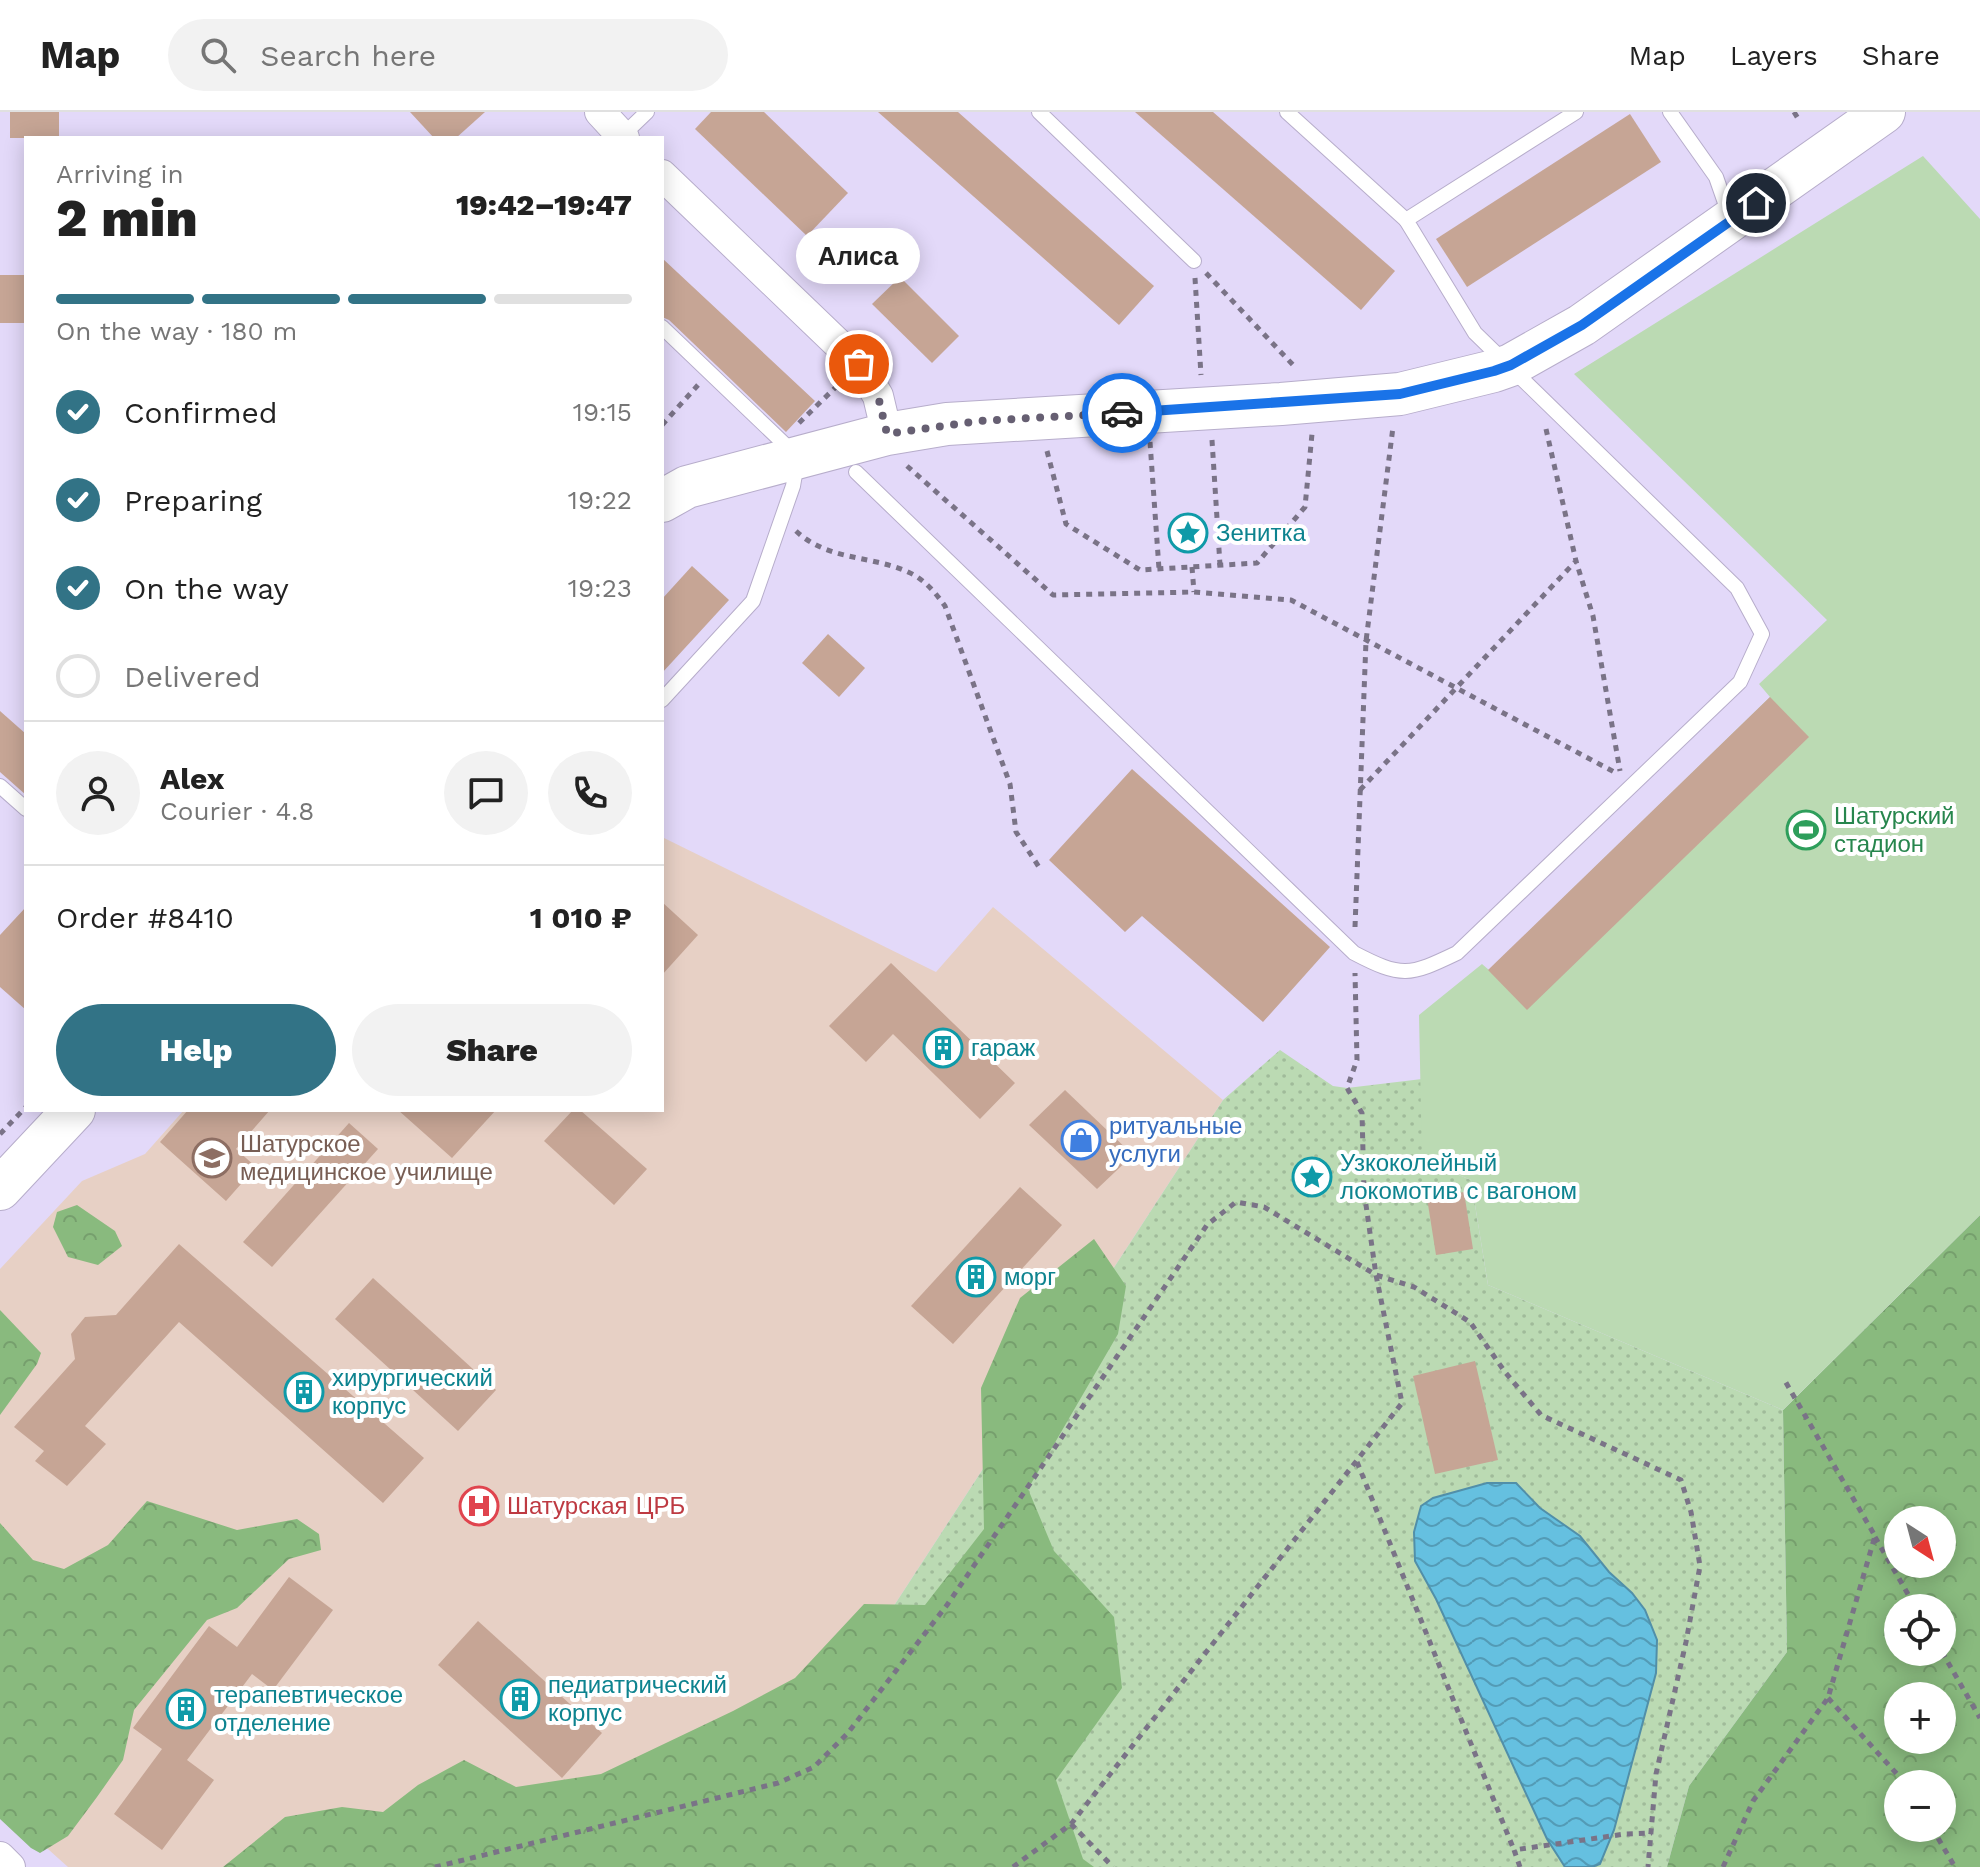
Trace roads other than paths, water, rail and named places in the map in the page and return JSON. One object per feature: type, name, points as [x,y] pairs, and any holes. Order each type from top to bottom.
[{"type":"street","points":[[600,112],[622,136]]},
{"type":"street","points":[[664,500],[687,487],[790,449],[897,450],[978,421],[1281,404],[1400,394],[1465,380],[1524,379],[1582,325],[1884,112]]},
{"type":"street","points":[[664,177],[859,364],[878,396],[897,450]]},
{"type":"street","points":[[0,1189],[72,1112]]},
{"type":"street","points":[[0,1857],[10,1867]]},
{"type":"lane","points":[[624,136],[647,112]]},
{"type":"lane","points":[[1039,112],[1194,261]]},
{"type":"lane","points":[[856,472],[1354,953],[1386,970],[1420,971],[1457,953],[1740,682],[1762,634],[1737,588],[1475,333],[1406,220],[1287,112]]},
{"type":"lane","points":[[1406,220],[1576,112]]},
{"type":"lane","points":[[1670,112],[1716,177],[1731,221]]},
{"type":"lane","points":[[664,329],[790,449],[783,515],[753,601],[664,698]]},
{"type":"lane","points":[[0,786],[24,807]]},
{"type":"water","points":[[1487,1483],[1516,1483],[1540,1508],[1580,1536],[1645,1610],[1657,1640],[1656,1673],[1614,1830],[1600,1864],[1592,1867],[1565,1867],[1547,1839],[1436,1599],[1415,1561],[1414,1532],[1421,1506],[1433,1498]]},
{"type":"place","name":"Алиса","points":[[859,364]]},
{"type":"place","name":"Зенитка","points":[[1188,533]]},
{"type":"place","name":"Шатурский стадион","points":[[1806,830]]},
{"type":"place","name":"гараж","points":[[943,1048]]},
{"type":"place","name":"ритуальные услуги","points":[[1081,1140]]},
{"type":"place","name":"Шатурское медицинское училище","points":[[212,1158]]},
{"type":"place","name":"Узкоколейный локомотив с вагоном","points":[[1312,1177]]},
{"type":"place","name":"морг","points":[[976,1277]]},
{"type":"place","name":"хирургический корпус","points":[[304,1392]]},
{"type":"place","name":"Шатурская ЦРБ","points":[[479,1506]]},
{"type":"place","name":"педиатрический корпус","points":[[520,1699]]},
{"type":"place","name":"терапевтическое отделение","points":[[186,1709]]}]
